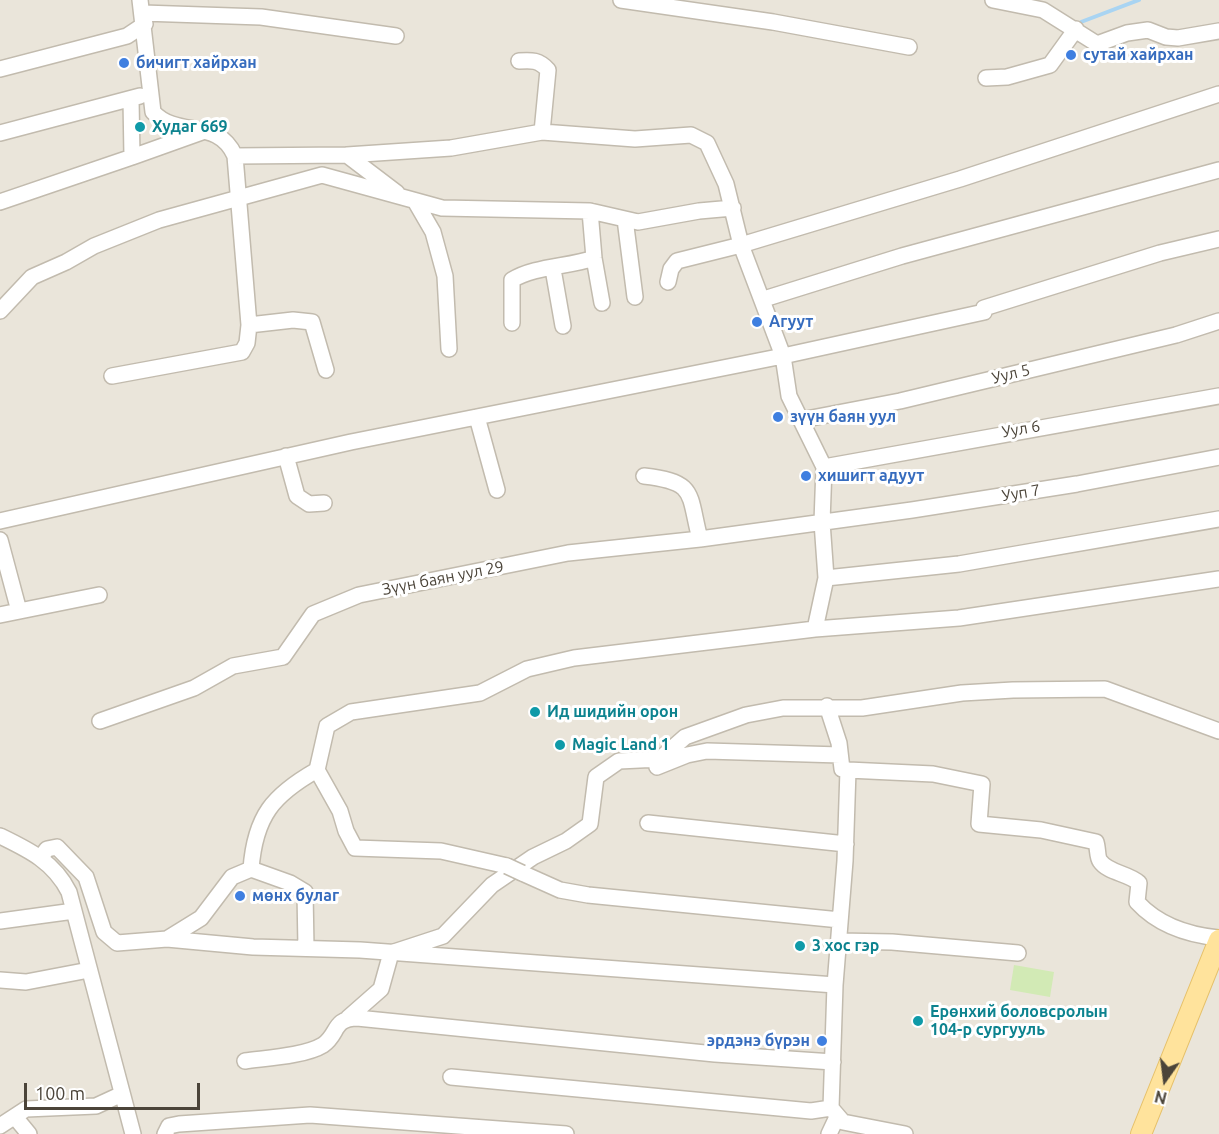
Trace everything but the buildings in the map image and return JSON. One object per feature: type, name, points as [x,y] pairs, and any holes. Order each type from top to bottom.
[{"type":"main road","points":[[1141,1134],[1219,939]]},
{"type":"street","points":[[621,0],[710,7],[773,22],[909,46]]},
{"type":"street","points":[[993,0],[1042,10],[1097,44],[1127,33],[1149,30],[1166,37],[1178,38],[1219,31]]},
{"type":"street","points":[[143,12],[261,17],[396,36]]},
{"type":"street","points":[[0,69],[127,36],[143,12]]},
{"type":"street","points":[[112,376],[242,352],[247,343],[249,325],[235,156],[229,142],[215,134],[161,120],[153,112],[143,12]]},
{"type":"street","points":[[986,78],[1007,77],[1050,65],[1076,29]]},
{"type":"street","points":[[519,61],[533,60],[548,70],[542,132]]},
{"type":"street","points":[[0,133],[152,93]]},
{"type":"street","points":[[668,282],[671,269],[677,261],[741,245],[960,179],[1219,94]]},
{"type":"street","points":[[130,99],[132,157]]},
{"type":"street","points":[[0,202],[204,131]]},
{"type":"street","points":[[235,156],[347,155],[451,148],[542,132],[635,139],[691,135],[707,143],[719,163],[733,208],[741,245],[764,299],[783,356],[789,396],[824,467],[822,522],[826,578],[815,629]]},
{"type":"street","points":[[347,155],[409,199],[434,232],[445,276],[449,349]]},
{"type":"street","points":[[764,299],[902,256],[1219,170]]},
{"type":"street","points":[[0,311],[32,277],[94,246],[159,220],[322,175],[442,208],[590,211],[638,222],[699,211],[733,208]]},
{"type":"street","points":[[590,211],[594,258],[602,303]]},
{"type":"street","points":[[626,219],[635,297]]},
{"type":"street","points":[[0,521],[286,456],[783,356],[984,312],[984,308],[1160,253],[1219,240]]},
{"type":"street","points":[[512,323],[512,280],[521,274],[553,269],[594,258]]},
{"type":"street","points":[[553,269],[563,326]]},
{"type":"street","points":[[249,325],[293,320],[312,322],[327,370]]},
{"type":"street","name":"Уул 5","points":[[801,420],[900,401],[1176,335],[1219,321]]},
{"type":"street","name":"Уул 6","points":[[824,467],[1219,396]]},
{"type":"street","points":[[477,417],[497,490]]},
{"type":"street","points":[[286,456],[297,496],[309,504],[324,503]]},
{"type":"street","name":"Ууп 7","points":[[822,522],[1077,484],[1219,457]]},
{"type":"street","points":[[644,476],[671,479],[683,486],[691,495],[700,539]]},
{"type":"street","points":[[826,578],[959,564],[1219,519]]},
{"type":"street","name":"Зүүн баян уул 29","points":[[100,721],[194,688],[233,666],[283,657],[313,614],[359,595],[568,553],[700,539],[822,522]]},
{"type":"street","points":[[0,540],[20,611]]},
{"type":"street","points":[[840,920],[588,895],[560,890],[507,866],[441,851],[355,848],[346,831],[340,811],[317,770],[327,726],[351,712],[480,693],[527,669],[574,658],[815,629],[959,618],[1219,579]]},
{"type":"street","points":[[0,615],[99,595]]},
{"type":"street","points":[[391,952],[443,936],[492,885],[533,856],[566,841],[590,824],[596,777],[619,761],[660,759],[685,737],[746,715],[783,708],[827,706],[862,708],[962,693],[1105,689],[1219,731]]},
{"type":"street","points":[[827,706],[839,743],[842,769],[933,774],[981,784],[979,824],[1041,830],[1096,842],[1099,860],[1106,867],[1131,876],[1138,883],[1137,902],[1145,911],[1188,935],[1219,939]]},
{"type":"street","points":[[602,773],[638,766],[660,767],[687,755],[707,751],[840,755]]},
{"type":"street","points":[[251,869],[256,836],[274,799],[291,784],[317,770]]},
{"type":"street","points":[[829,1134],[834,1112],[835,985],[846,844],[848,770]]},
{"type":"street","points":[[648,824],[846,844]]},
{"type":"street","points":[[0,836],[41,857],[64,881],[133,1134]]},
{"type":"street","points":[[41,857],[47,849],[57,847],[86,877],[104,932],[109,939],[117,943],[167,939],[253,947],[391,952],[835,985]]},
{"type":"street","points":[[167,939],[201,918],[232,876],[251,869],[290,883],[305,892],[306,948]]},
{"type":"street","points":[[0,921],[74,911]]},
{"type":"street","points":[[838,941],[892,942],[1018,953]]},
{"type":"street","points":[[245,1061],[306,1051],[324,1044],[339,1023],[381,989],[391,952]]},
{"type":"street","points":[[0,980],[26,982],[89,970]]},
{"type":"street","points":[[348,1018],[715,1054],[833,1062]]},
{"type":"street","points":[[451,1077],[834,1112],[843,1122],[905,1134]]},
{"type":"street","points":[[0,1126],[26,1109],[96,1106],[122,1094]]},
{"type":"street","points":[[165,1134],[169,1126],[179,1124],[310,1115],[566,1134]]},
{"type":"street","points":[[15,1117],[29,1134]]},
{"type":"shaded area","points":[[0,0],[1219,0],[1219,1134],[0,1134]]},
{"type":"green space","points":[[1014,965],[1054,972],[1050,997],[1010,990]]},
{"type":"waterway","points":[[1081,22],[1139,0]]},
{"type":"place","name":"сутай хайрхан","points":[[1071,55]]},
{"type":"place","name":"бичигт хайрхан","points":[[124,63]]},
{"type":"place","name":"Худаг 669","points":[[140,127]]},
{"type":"place","name":"Агуут","points":[[757,322]]},
{"type":"place","name":"зүүн баян уул","points":[[778,417]]},
{"type":"place","name":"хишигт адуут","points":[[806,476]]},
{"type":"place","name":"Ид шидийн орон","points":[[535,712]]},
{"type":"place","name":"Magic Land 1","points":[[560,745]]},
{"type":"place","name":"мөнх булаг","points":[[240,896]]},
{"type":"place","name":"3 хос гэр","points":[[800,946]]},
{"type":"place","name":"Ерөнхий боловсролын 104-р сургууль","points":[[918,1021]]},
{"type":"place","name":"эрдэнэ бүрэн","points":[[822,1041]]}]
